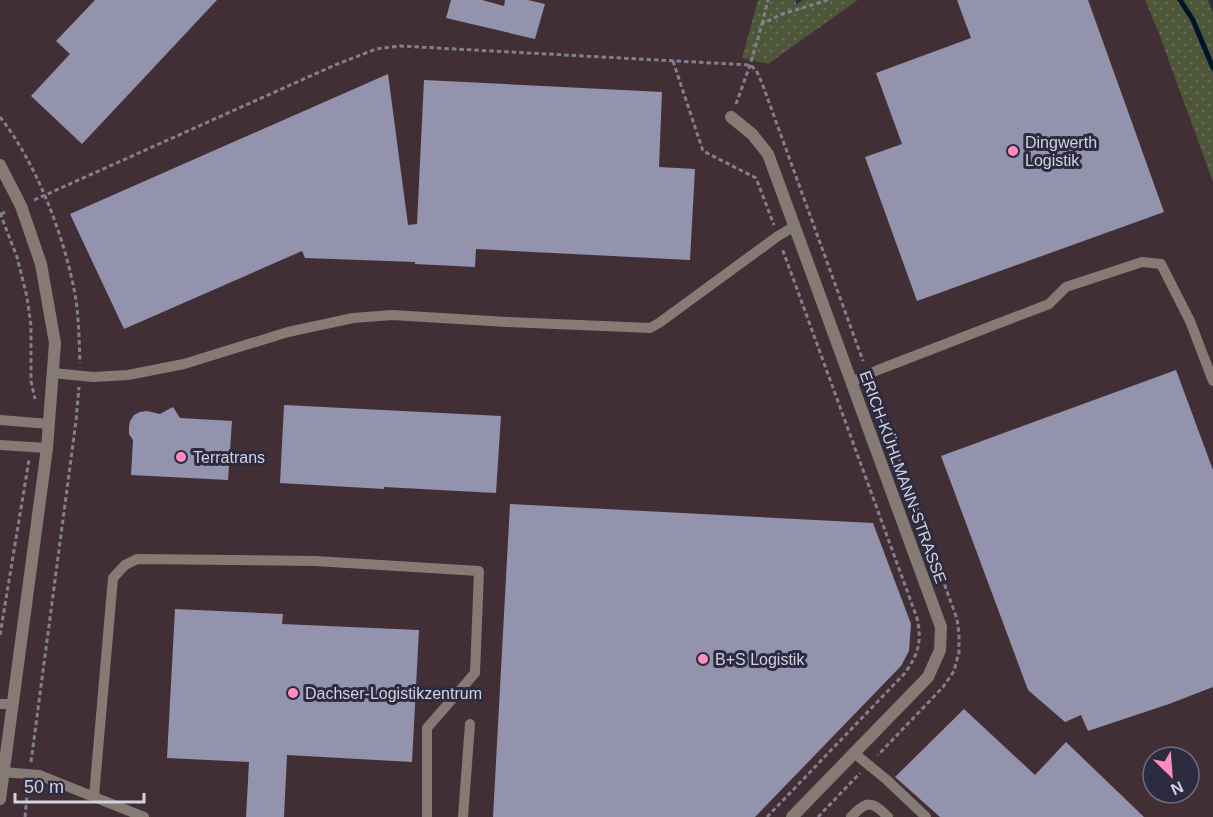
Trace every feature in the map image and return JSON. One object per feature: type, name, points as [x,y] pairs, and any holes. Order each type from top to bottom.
[{"type":"street","name":"ERICH-KÜHLMANN-STRASSE","points":[[731,117],[752,134],[768,154],[941,627],[940,651],[928,677],[792,817]]},
{"type":"street","points":[[0,165],[21,206],[41,264],[55,343],[47,448],[6,704],[0,799]]},
{"type":"lane","points":[[53,373],[109,377],[150,372],[288,332],[353,318],[392,315],[650,328],[659,324],[778,236],[795,226]]},
{"type":"lane","points":[[851,382],[1048,304],[1066,287],[1142,262],[1161,264],[1190,321],[1213,381]]},
{"type":"lane","points":[[0,420],[49,424]]},
{"type":"lane","points":[[0,446],[47,448]]},
{"type":"lane","points":[[94,796],[113,578],[125,565],[137,559],[315,561],[479,572],[475,673],[427,728],[427,817]]},
{"type":"lane","points":[[463,817],[470,724]]},
{"type":"lane","points":[[854,753],[926,817]]},
{"type":"lane","points":[[3,772],[39,775],[144,817]]},
{"type":"lane","points":[[851,817],[865,805],[872,804],[878,806],[888,817]]},
{"type":"path","points":[[731,117],[750,64],[768,0]]},
{"type":"path","points":[[762,24],[782,14],[828,0]]},
{"type":"path","points":[[45,196],[335,65],[376,50],[400,46],[750,64]]},
{"type":"path","points":[[673,61],[703,151],[756,178],[889,539],[920,632],[919,648],[906,673],[767,817]]},
{"type":"shaded area","points":[[0,0],[758,0],[743,58],[768,63],[858,0],[1151,0],[1213,164],[1213,817],[0,817]]},
{"type":"green space","points":[[758,0],[796,0],[796,4],[803,0],[858,0],[768,64],[742,58]]},
{"type":"green space","points":[[1145,0],[1208,0],[1213,13],[1213,182],[1158,31]]},
{"type":"building","points":[[95,0],[217,0],[82,144],[31,96],[70,54],[56,41]]},
{"type":"building","points":[[451,0],[482,0],[504,6],[505,0],[528,0],[545,4],[535,39],[446,18]]},
{"type":"building","name":"Dingwerth Logistik","points":[[957,0],[1088,0],[1164,212],[917,301],[865,157],[902,144],[876,73],[971,38]]},
{"type":"building","points":[[388,74],[408,225],[417,224],[424,80],[662,92],[659,167],[695,169],[690,260],[476,249],[475,267],[415,264],[415,262],[305,258],[302,251],[124,329],[70,214]]},
{"type":"building","points":[[1176,370],[1213,470],[1213,687],[1088,731],[1081,715],[1065,722],[1028,690],[941,456]]},
{"type":"building","points":[[284,405],[501,416],[496,493],[280,483]]},
{"type":"building","name":"Terratrans","points":[[173,407],[180,418],[232,421],[228,480],[131,475],[133,440],[129,434],[130,421],[140,412],[160,414]]},
{"type":"building","name":"B+S Logistik","points":[[510,504],[873,523],[911,624],[909,651],[901,666],[755,817],[493,817]]},
{"type":"building","name":"Dachser-Logistikzentrum","points":[[175,609],[283,614],[282,624],[419,630],[412,762],[287,755],[284,817],[246,817],[249,762],[167,758]]},
{"type":"building","points":[[964,709],[1035,775],[1066,742],[1144,817],[940,817],[895,777]]},
{"type":"waterway","points":[[1180,0],[1193,20],[1213,68]]},
{"type":"place","name":"Dingwerth Logistik","points":[[1013,151]]},
{"type":"place","name":"Terratrans","points":[[181,457]]},
{"type":"place","name":"B+S Logistik","points":[[703,659]]},
{"type":"place","name":"Dachser-Logistikzentrum","points":[[293,693]]}]
